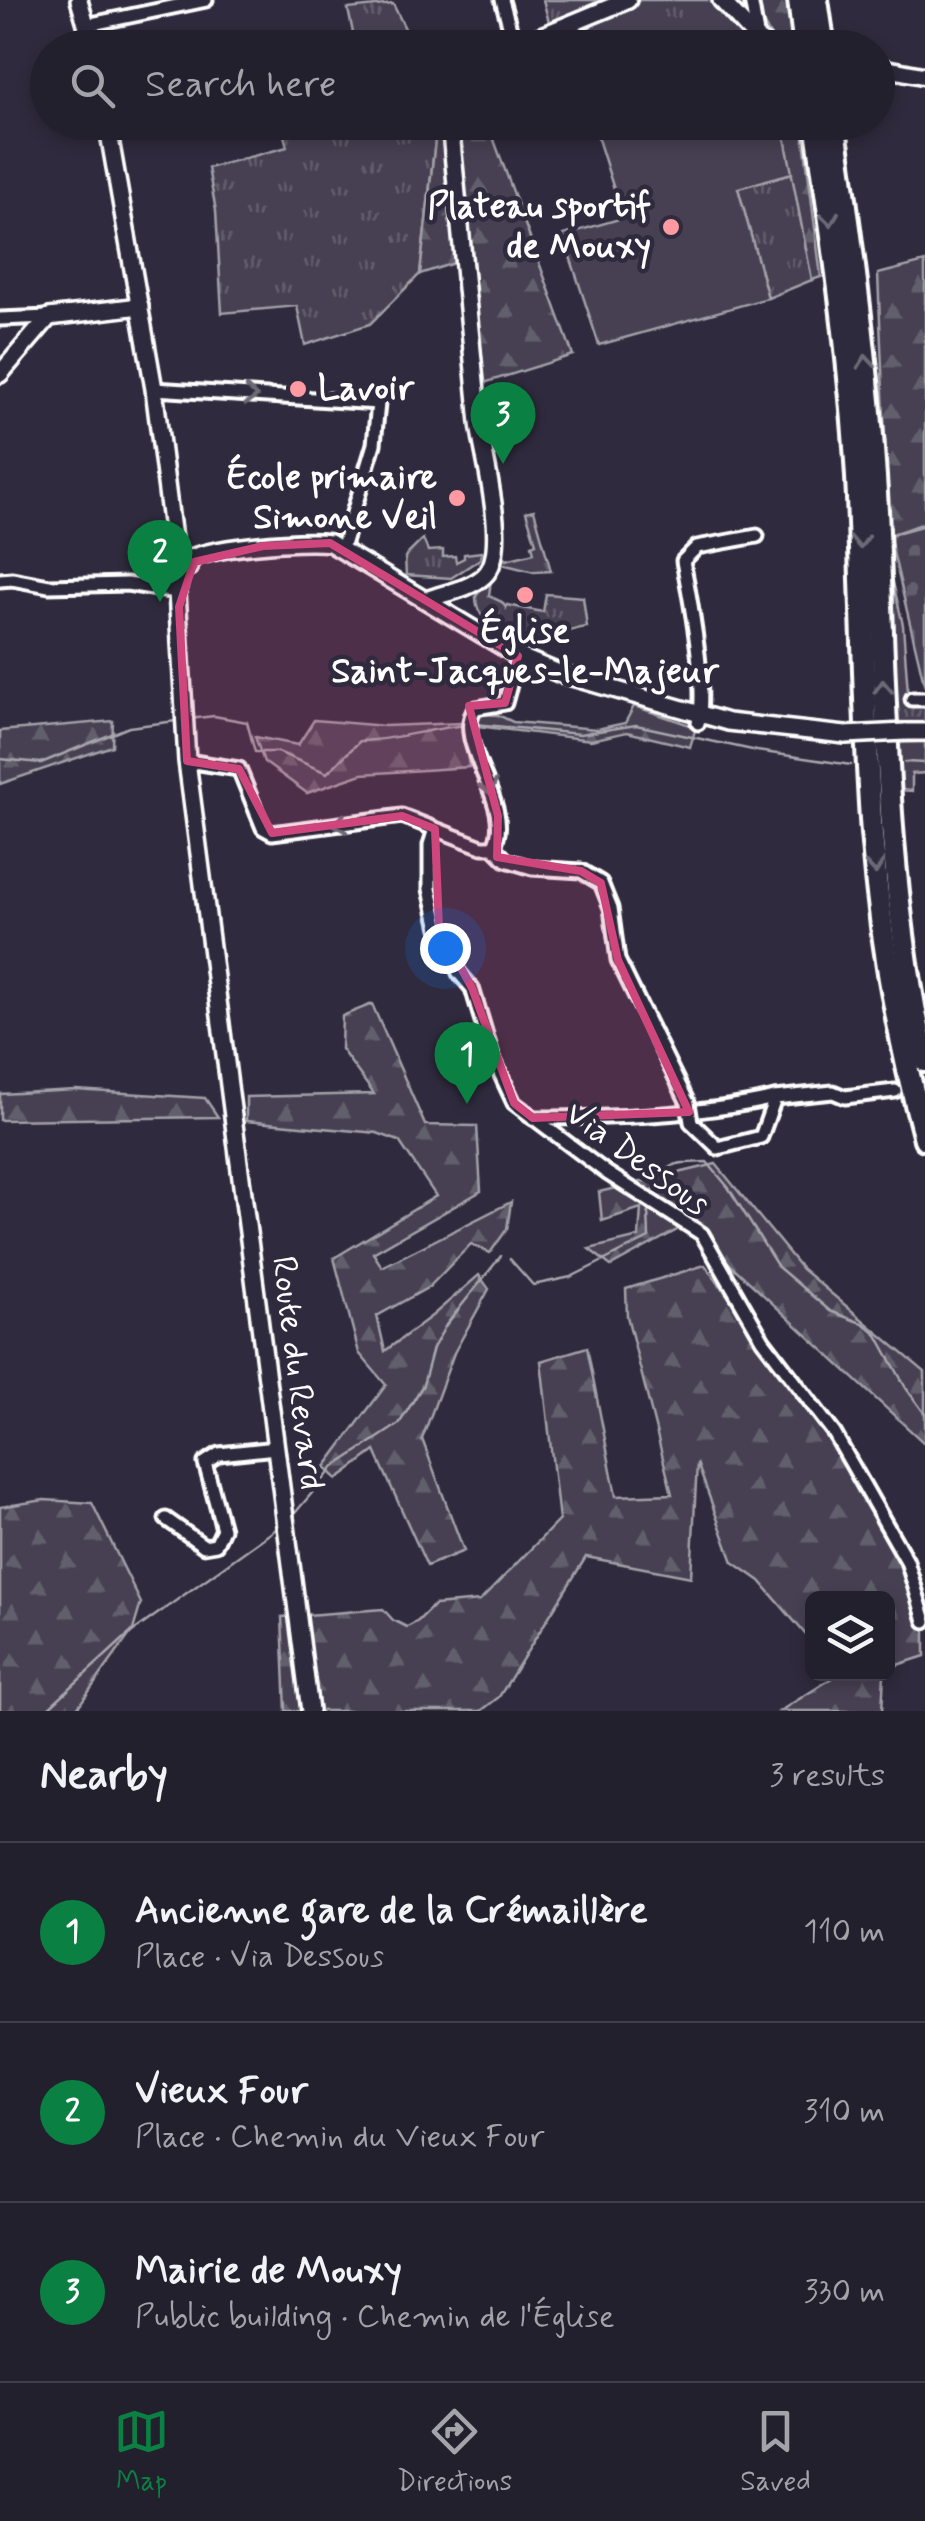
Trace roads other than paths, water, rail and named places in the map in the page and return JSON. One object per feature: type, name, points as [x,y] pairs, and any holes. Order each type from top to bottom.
[{"type":"highway","points":[[799,0],[803,30]]},
{"type":"highway","points":[[818,0],[822,30]]},
{"type":"highway","points":[[818,140],[853,413],[875,867],[890,978],[925,1139]]},
{"type":"highway","points":[[837,140],[863,327],[871,421],[895,883],[925,1061]]},
{"type":"main road","points":[[79,0],[88,30]]},
{"type":"main road","points":[[555,30],[628,0]]},
{"type":"main road","points":[[721,0],[751,30]]},
{"type":"main road","points":[[895,70],[925,76]]},
{"type":"main road","points":[[111,140],[154,389],[174,546],[186,564],[206,554],[304,542],[330,543],[518,656],[699,719],[845,734],[925,732]]},
{"type":"main road","points":[[426,600],[477,581],[496,558],[492,487],[479,423],[452,140]]},
{"type":"main road","points":[[0,374],[49,317],[140,306]]},
{"type":"main road","name":"Route du Revard","points":[[186,564],[178,600],[187,761],[198,845],[220,935],[224,1043],[310,1711]]},
{"type":"street","points":[[87,25],[206,0]]},
{"type":"street","points":[[502,0],[510,30]]},
{"type":"street","points":[[751,0],[761,30]]},
{"type":"street","points":[[0,319],[49,317]]},
{"type":"street","points":[[154,389],[378,402],[374,444],[342,548]]},
{"type":"street","points":[[699,719],[692,605],[683,561],[697,547],[757,536]]},
{"type":"street","points":[[6,580],[49,586],[127,584],[178,600]]},
{"type":"street","points":[[493,847],[498,816],[470,721],[481,706],[505,703],[518,656]]},
{"type":"street","points":[[187,761],[238,769],[263,828],[272,833],[402,816],[482,847],[493,847],[506,860],[532,868],[581,871],[601,883],[611,908],[618,960],[688,1104],[690,1122],[718,1148],[761,1137],[775,1098]]},
{"type":"street","name":"Via Dessous","points":[[435,829],[430,845],[430,889],[439,928],[459,974],[472,988],[493,1058],[514,1103],[607,1173],[702,1234],[764,1340],[834,1433],[908,1561],[925,1621]]},
{"type":"street","points":[[533,1118],[652,1115],[832,1092],[846,1097],[895,1091]]},
{"type":"street","points":[[166,1520],[204,1546],[216,1544],[223,1529],[206,1462],[218,1454],[276,1448]]},
{"type":"waterway","points":[[189,719],[214,716],[247,722],[255,752],[278,752],[327,773],[360,741],[467,725]]},
{"type":"waterway","points":[[0,759],[41,763],[129,727],[176,721]]},
{"type":"waterway","points":[[475,724],[580,734],[636,725],[757,751],[851,765]]},
{"type":"waterway","points":[[905,762],[925,763]]},
{"type":"waterway","points":[[652,1194],[661,1175],[672,1166],[707,1162],[728,1187],[778,1267],[830,1311],[864,1324],[877,1335],[925,1414]]},
{"type":"waterway","points":[[510,1259],[533,1285],[571,1277],[649,1238],[648,1209]]},
{"type":"waterway","points":[[293,1522],[295,1513],[334,1467],[399,1424],[423,1385],[433,1348],[446,1325],[501,1256]]},
{"type":"waterway","points":[[45,1711],[128,1635],[279,1527]]},
{"type":"place","name":"Plateau sportif de Mouxy","points":[[671,227]]},
{"type":"place","name":"Lavoir","points":[[298,389]]},
{"type":"place","name":"Mairie de Mouxy","points":[[503,464]]},
{"type":"place","name":"École primaire Simone Veil","points":[[457,498]]},
{"type":"place","name":"Église Saint-Jacques-le-Majeur","points":[[525,595]]},
{"type":"place","name":"Vieux Four","points":[[160,602]]},
{"type":"place","name":"Ancienne gare de la Crémaillère","points":[[467,1104]]}]
